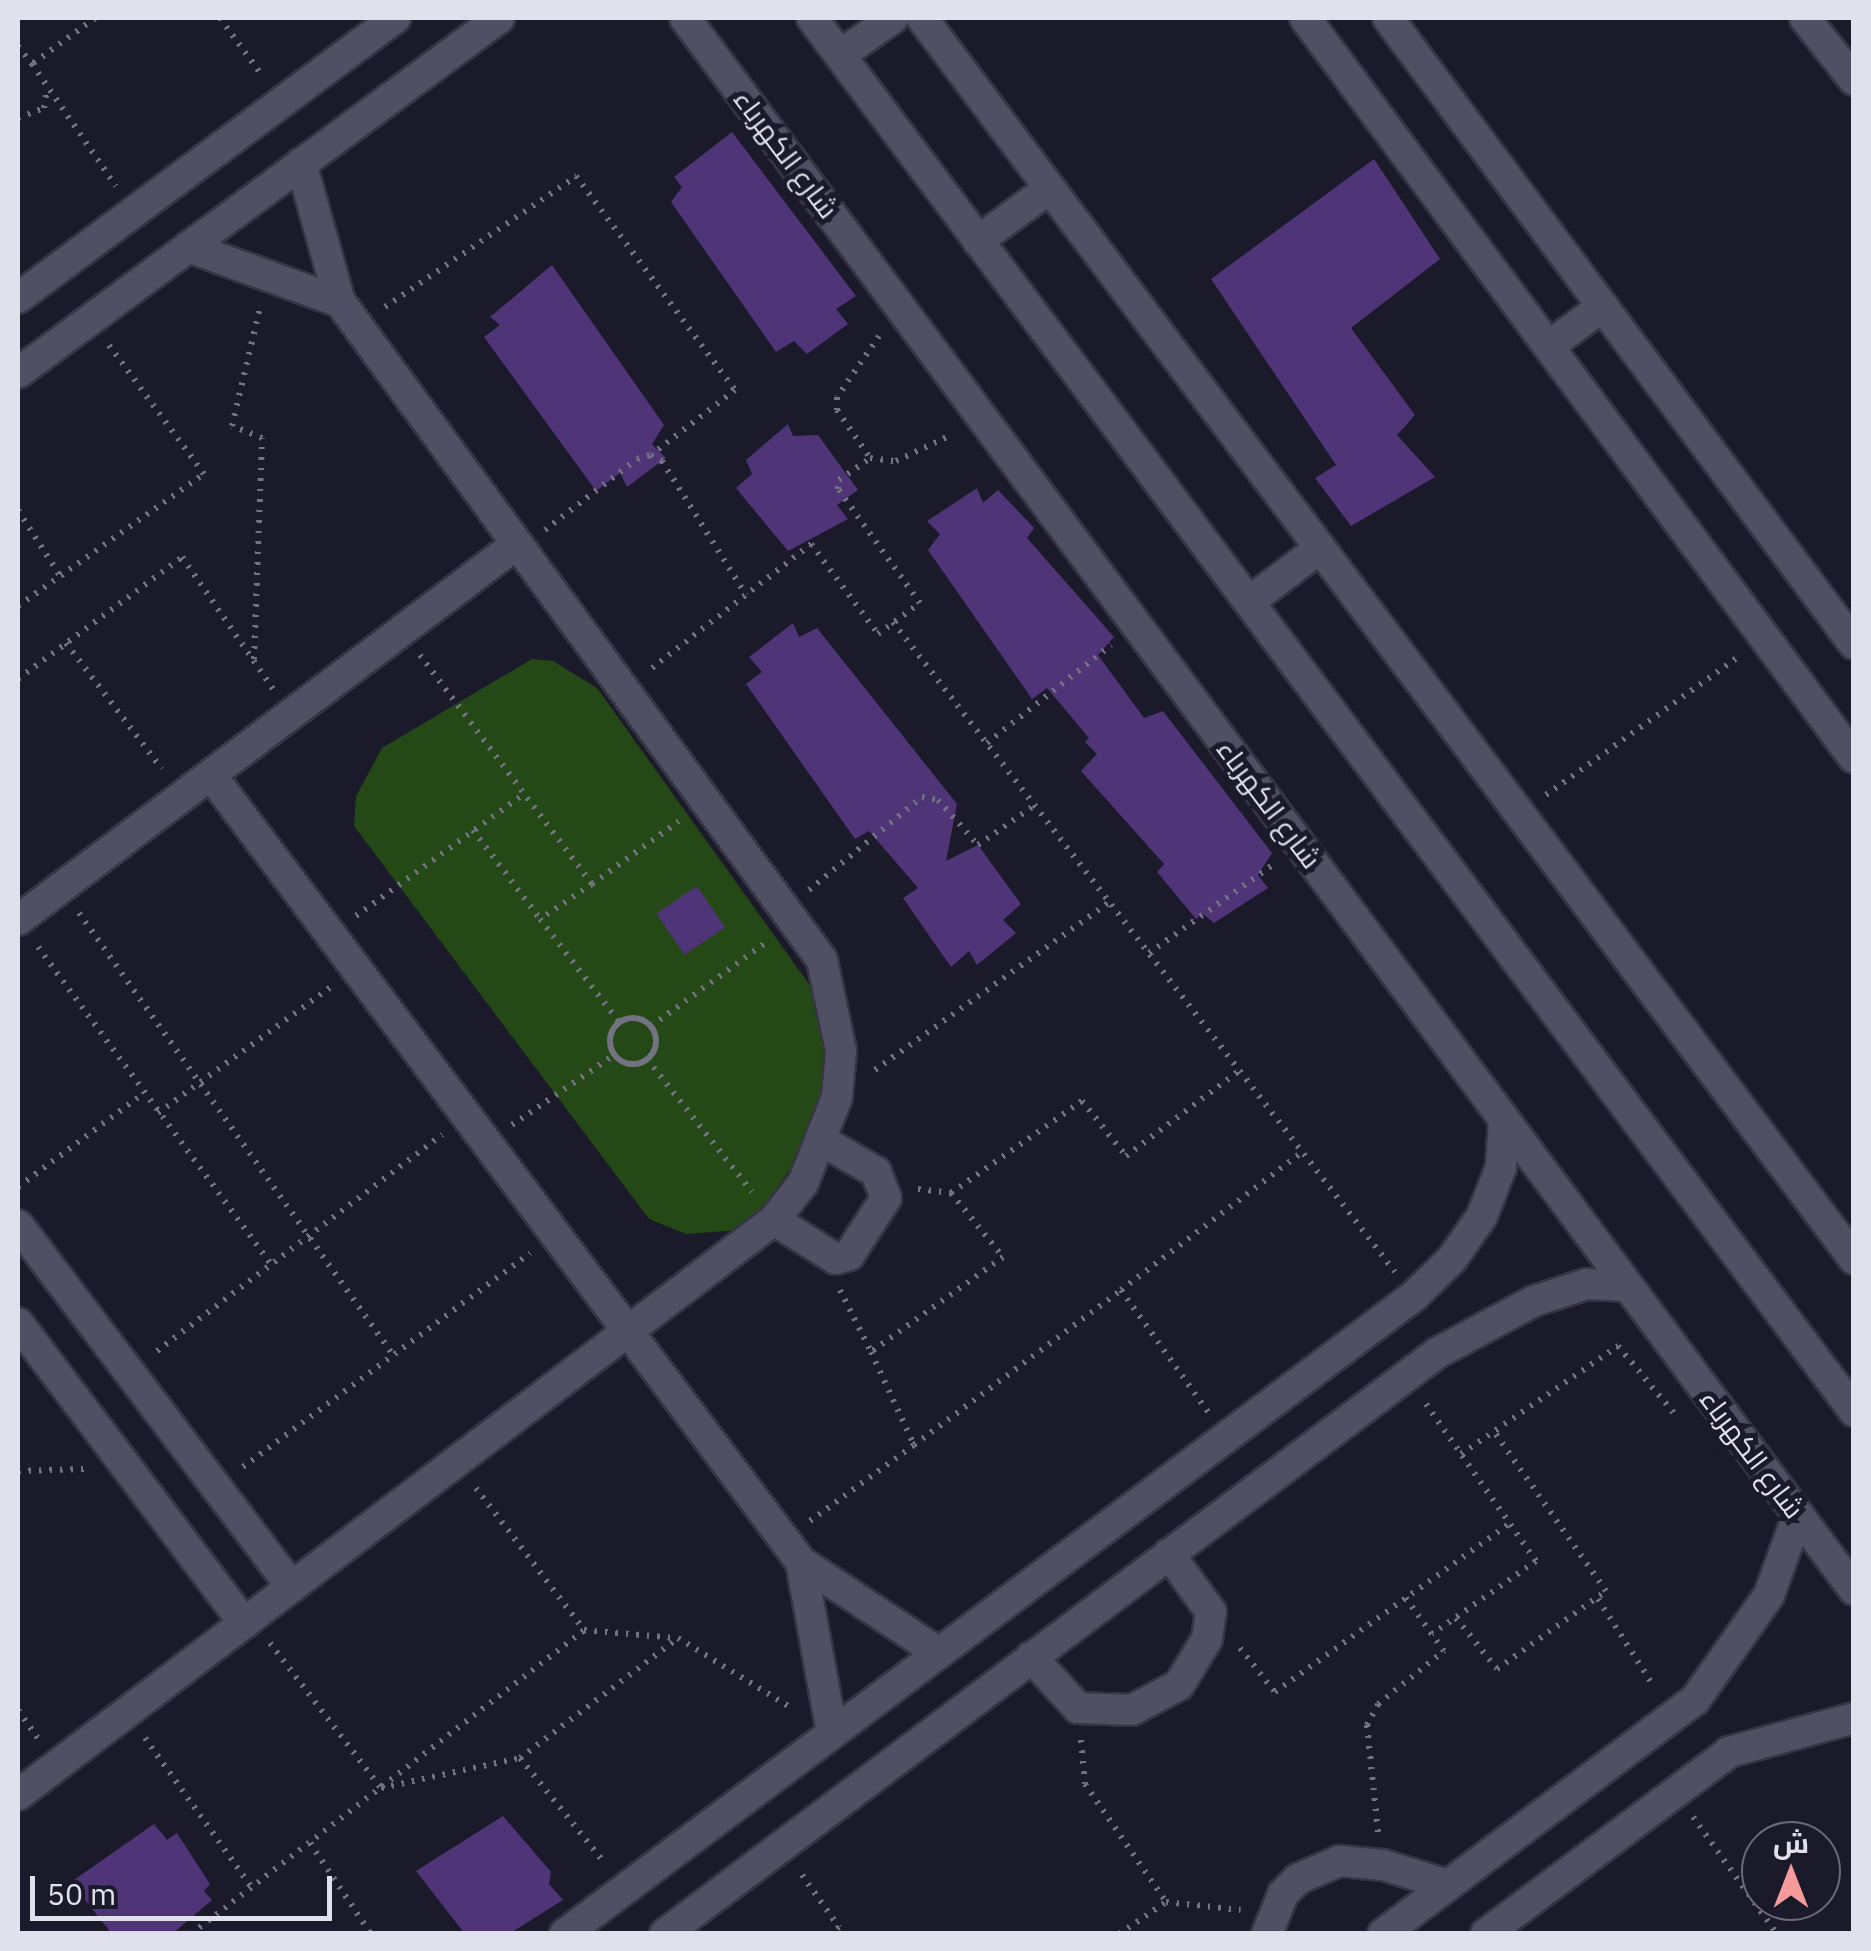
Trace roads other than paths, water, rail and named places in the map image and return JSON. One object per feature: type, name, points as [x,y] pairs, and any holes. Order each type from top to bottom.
[{"type":"street","points":[[18,298],[395,18]]},
{"type":"street","points":[[18,373],[499,18]]},
{"type":"street","name":"شارع الكهرباء","points":[[685,18],[1854,1590]]},
{"type":"street","points":[[812,18],[1850,1400]]},
{"type":"street","points":[[840,55],[893,18]]},
{"type":"street","points":[[922,18],[1854,1259]]},
{"type":"street","points":[[1305,18],[1854,758]]},
{"type":"street","points":[[1388,18],[1854,644]]},
{"type":"street","points":[[1806,18],[1854,80]]},
{"type":"street","points":[[18,1795],[774,1220],[824,1142],[837,1097],[836,1004],[822,960],[349,314],[301,163]]},
{"type":"street","points":[[978,240],[1050,188]]},
{"type":"street","points":[[188,247],[267,275],[349,314]]},
{"type":"street","points":[[1549,346],[1602,306]]},
{"type":"street","points":[[18,920],[519,546]]},
{"type":"street","points":[[1249,602],[1320,548]]},
{"type":"street","points":[[211,774],[792,1551],[939,1653]]},
{"type":"street","points":[[565,1934],[1414,1296],[1482,1216],[1501,1167],[1504,1119]]},
{"type":"street","points":[[774,1220],[822,1255],[850,1255],[886,1198],[885,1184],[876,1172],[824,1142]]},
{"type":"street","points":[[18,1225],[292,1587]]},
{"type":"street","points":[[673,1930],[1031,1656],[1407,1376],[1484,1324],[1534,1301],[1587,1284],[1627,1286]]},
{"type":"street","points":[[18,1323],[247,1621]]},
{"type":"street","points":[[1383,1934],[1694,1700],[1748,1632],[1780,1569],[1798,1515]]},
{"type":"street","points":[[792,1551],[832,1733]]},
{"type":"street","points":[[1031,1656],[1078,1708],[1105,1712],[1158,1700],[1196,1663],[1211,1612],[1168,1554]]},
{"type":"street","points":[[1486,1934],[1729,1752],[1854,1718]]},
{"type":"street","points":[[1269,1924],[1290,1886],[1318,1867],[1350,1860],[1382,1865],[1448,1885]]}]
